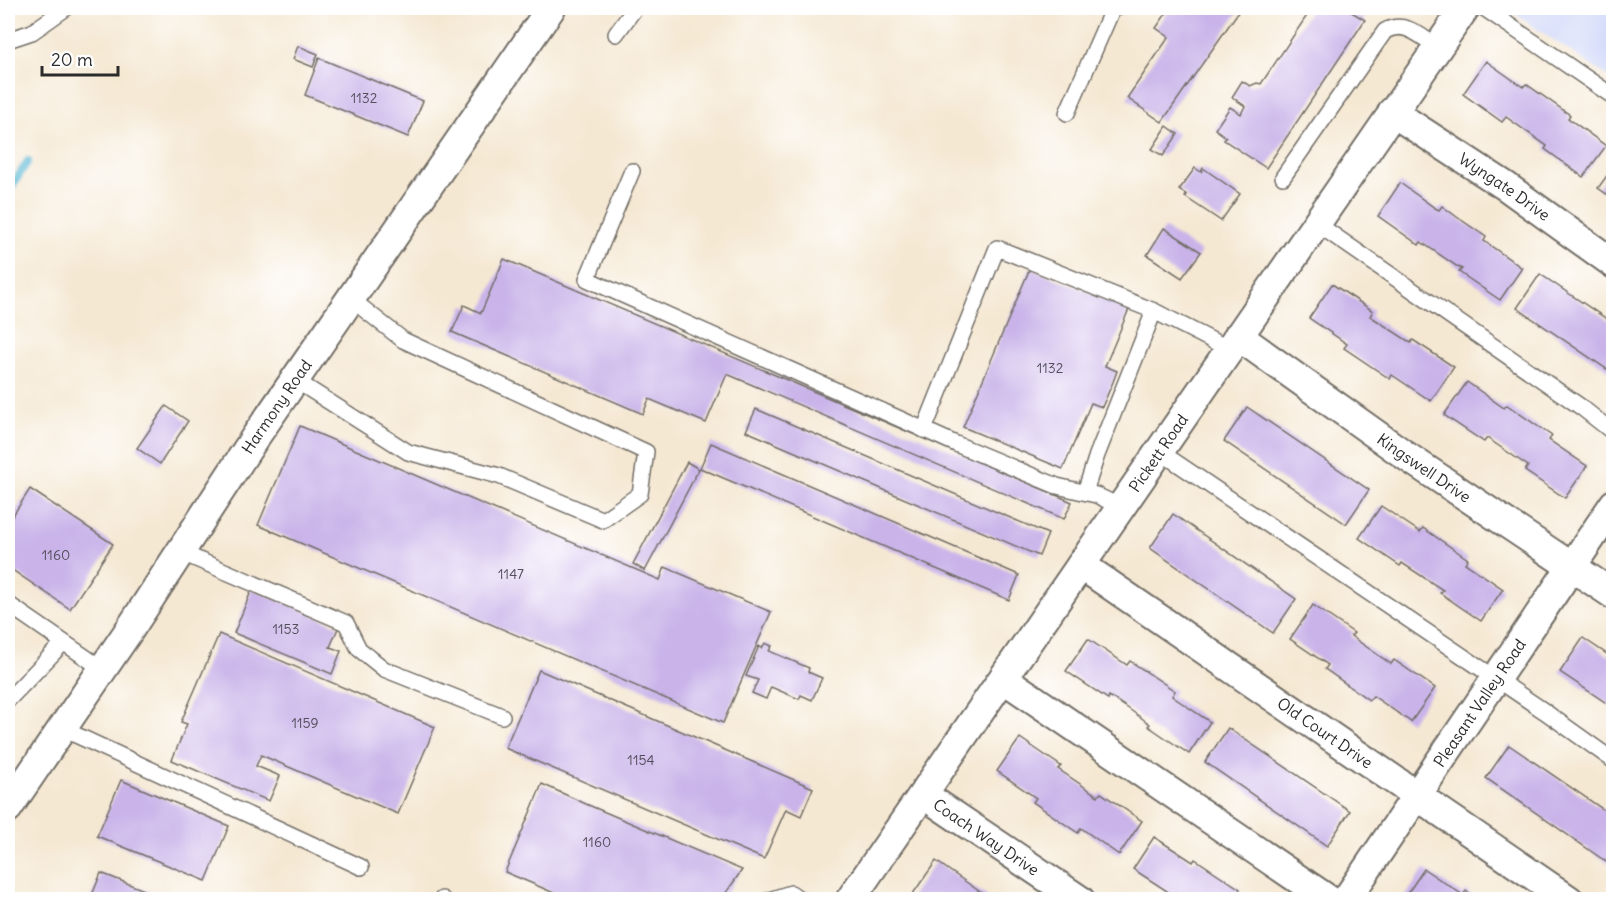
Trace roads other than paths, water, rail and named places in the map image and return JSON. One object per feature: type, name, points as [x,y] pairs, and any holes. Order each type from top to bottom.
[{"type":"street","name":"Harmony Road","points":[[8,808],[295,380],[551,8]]},
{"type":"street","name":"Pickett Road","points":[[850,900],[1465,8]]},
{"type":"street","name":"Wyngate Drive","points":[[1392,112],[1506,187],[1614,264]]},
{"type":"street","name":"Kingswell Drive","points":[[1234,342],[1614,595]]},
{"type":"street","name":"Pleasant Valley Road","points":[[1346,900],[1614,504]]},
{"type":"street","name":"Old Court Drive","points":[[1081,565],[1569,900]]},
{"type":"street","points":[[1004,679],[1329,900]]},
{"type":"street","name":"Coach Way Drive","points":[[924,795],[1080,900]]},
{"type":"lane","points":[[8,40],[32,32],[66,8]]},
{"type":"lane","points":[[616,34],[634,8]]},
{"type":"lane","points":[[1066,113],[1112,10],[1117,8]]},
{"type":"lane","points":[[1484,8],[1614,97]]},
{"type":"lane","points":[[1283,177],[1385,31],[1394,26],[1403,26],[1437,47]]},
{"type":"lane","points":[[632,171],[587,279],[1047,483],[1096,495],[1121,507]]},
{"type":"lane","points":[[1316,223],[1581,407],[1614,433]]},
{"type":"lane","points":[[924,430],[997,248],[1234,342]]},
{"type":"lane","points":[[295,380],[408,452],[499,476],[603,520],[640,494],[646,452],[403,340],[351,298]]},
{"type":"lane","points":[[1085,492],[1097,455],[1154,311]]},
{"type":"lane","points":[[1159,451],[1614,761]]},
{"type":"lane","points":[[180,552],[346,623],[360,649],[384,669],[502,716]]},
{"type":"lane","points":[[8,604],[101,668]]},
{"type":"lane","points":[[8,700],[63,642]]},
{"type":"lane","points":[[61,728],[361,867]]},
{"type":"lane","points":[[769,900],[791,893],[801,900]]},
{"type":"waterway","points":[[8,192],[28,161]]}]
